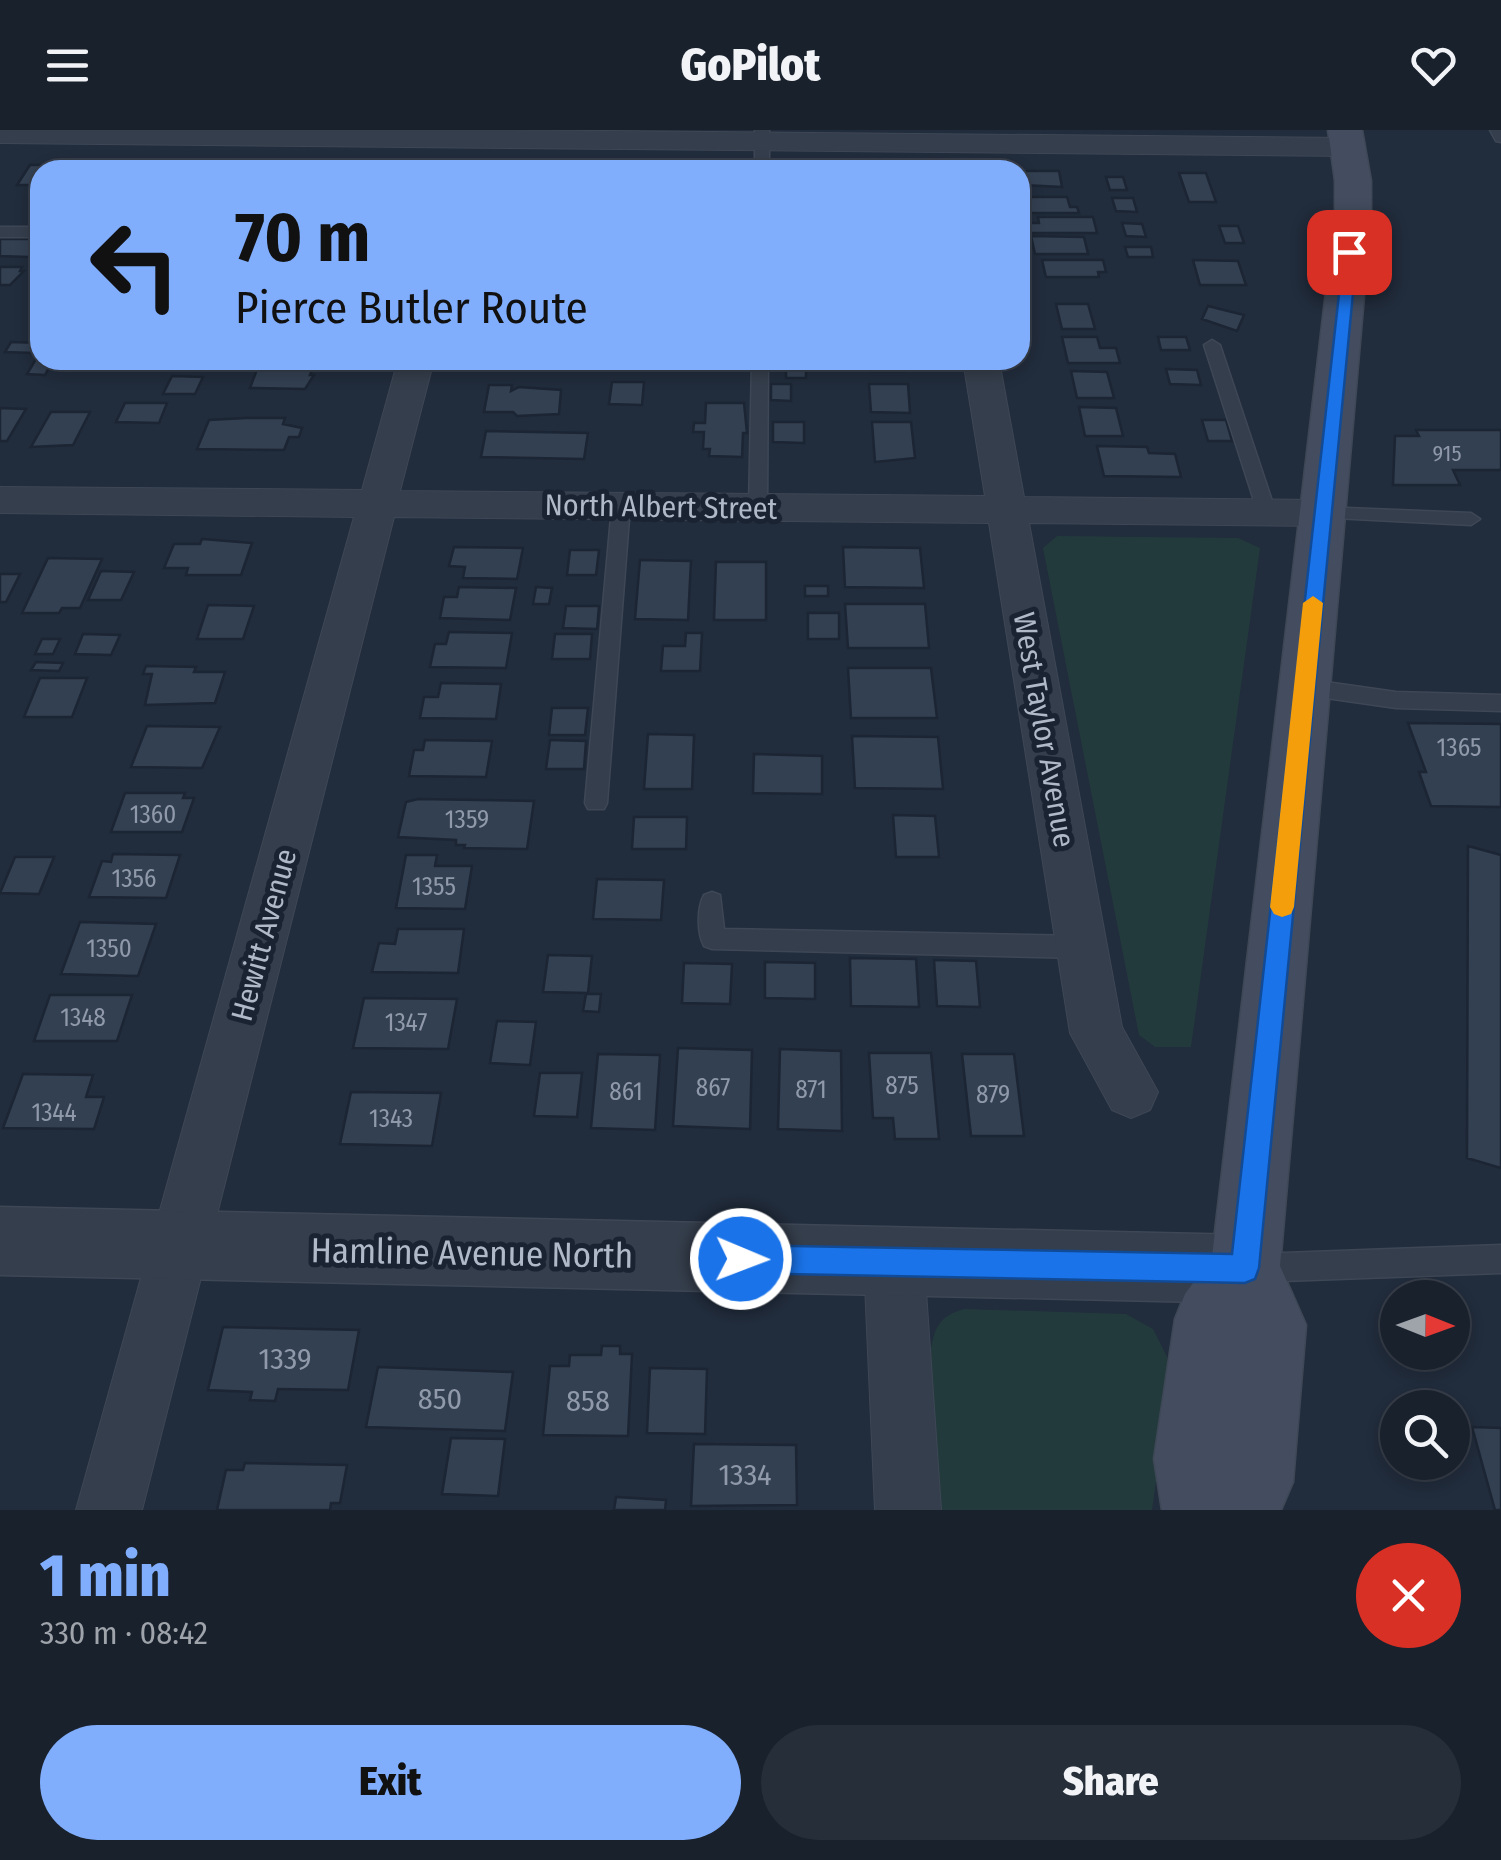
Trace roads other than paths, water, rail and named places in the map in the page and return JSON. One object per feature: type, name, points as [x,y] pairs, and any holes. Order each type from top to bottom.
[{"type":"main road","points":[[1200,1510],[1191,1459],[1210,1319],[1245,1268],[1353,215],[1347,139]]},
{"type":"main road","points":[[1241,1510],[1256,1482],[1270,1325],[1245,1268]]},
{"type":"street","points":[[0,134],[474,135],[762,147],[948,148],[1347,139]]},
{"type":"street","points":[[468,160],[474,135]]},
{"type":"street","name":"Hewitt Avenue","points":[[109,1510],[413,370]]},
{"type":"street","name":"West Taylor Avenue","points":[[983,370],[1098,1033],[1131,1092]]},
{"type":"street","name":"North Albert Street","points":[[0,500],[1322,514]]},
{"type":"street","name":"Hamline Avenue North","points":[[0,1241],[1245,1268]]},
{"type":"street","points":[[894,1262],[908,1510]]},
{"type":"lane","points":[[1497,130],[1501,138]]},
{"type":"lane","points":[[0,232],[30,232]]},
{"type":"lane","points":[[1212,344],[1267,513]]},
{"type":"lane","points":[[758,508],[760,370]]},
{"type":"lane","points":[[596,803],[621,506]]},
{"type":"lane","points":[[1322,514],[1471,518]]},
{"type":"lane","points":[[1305,687],[1396,700],[1501,702]]},
{"type":"lane","points":[[712,902],[712,938],[1082,947]]},
{"type":"lane","points":[[1245,1268],[1501,1259]]}]
